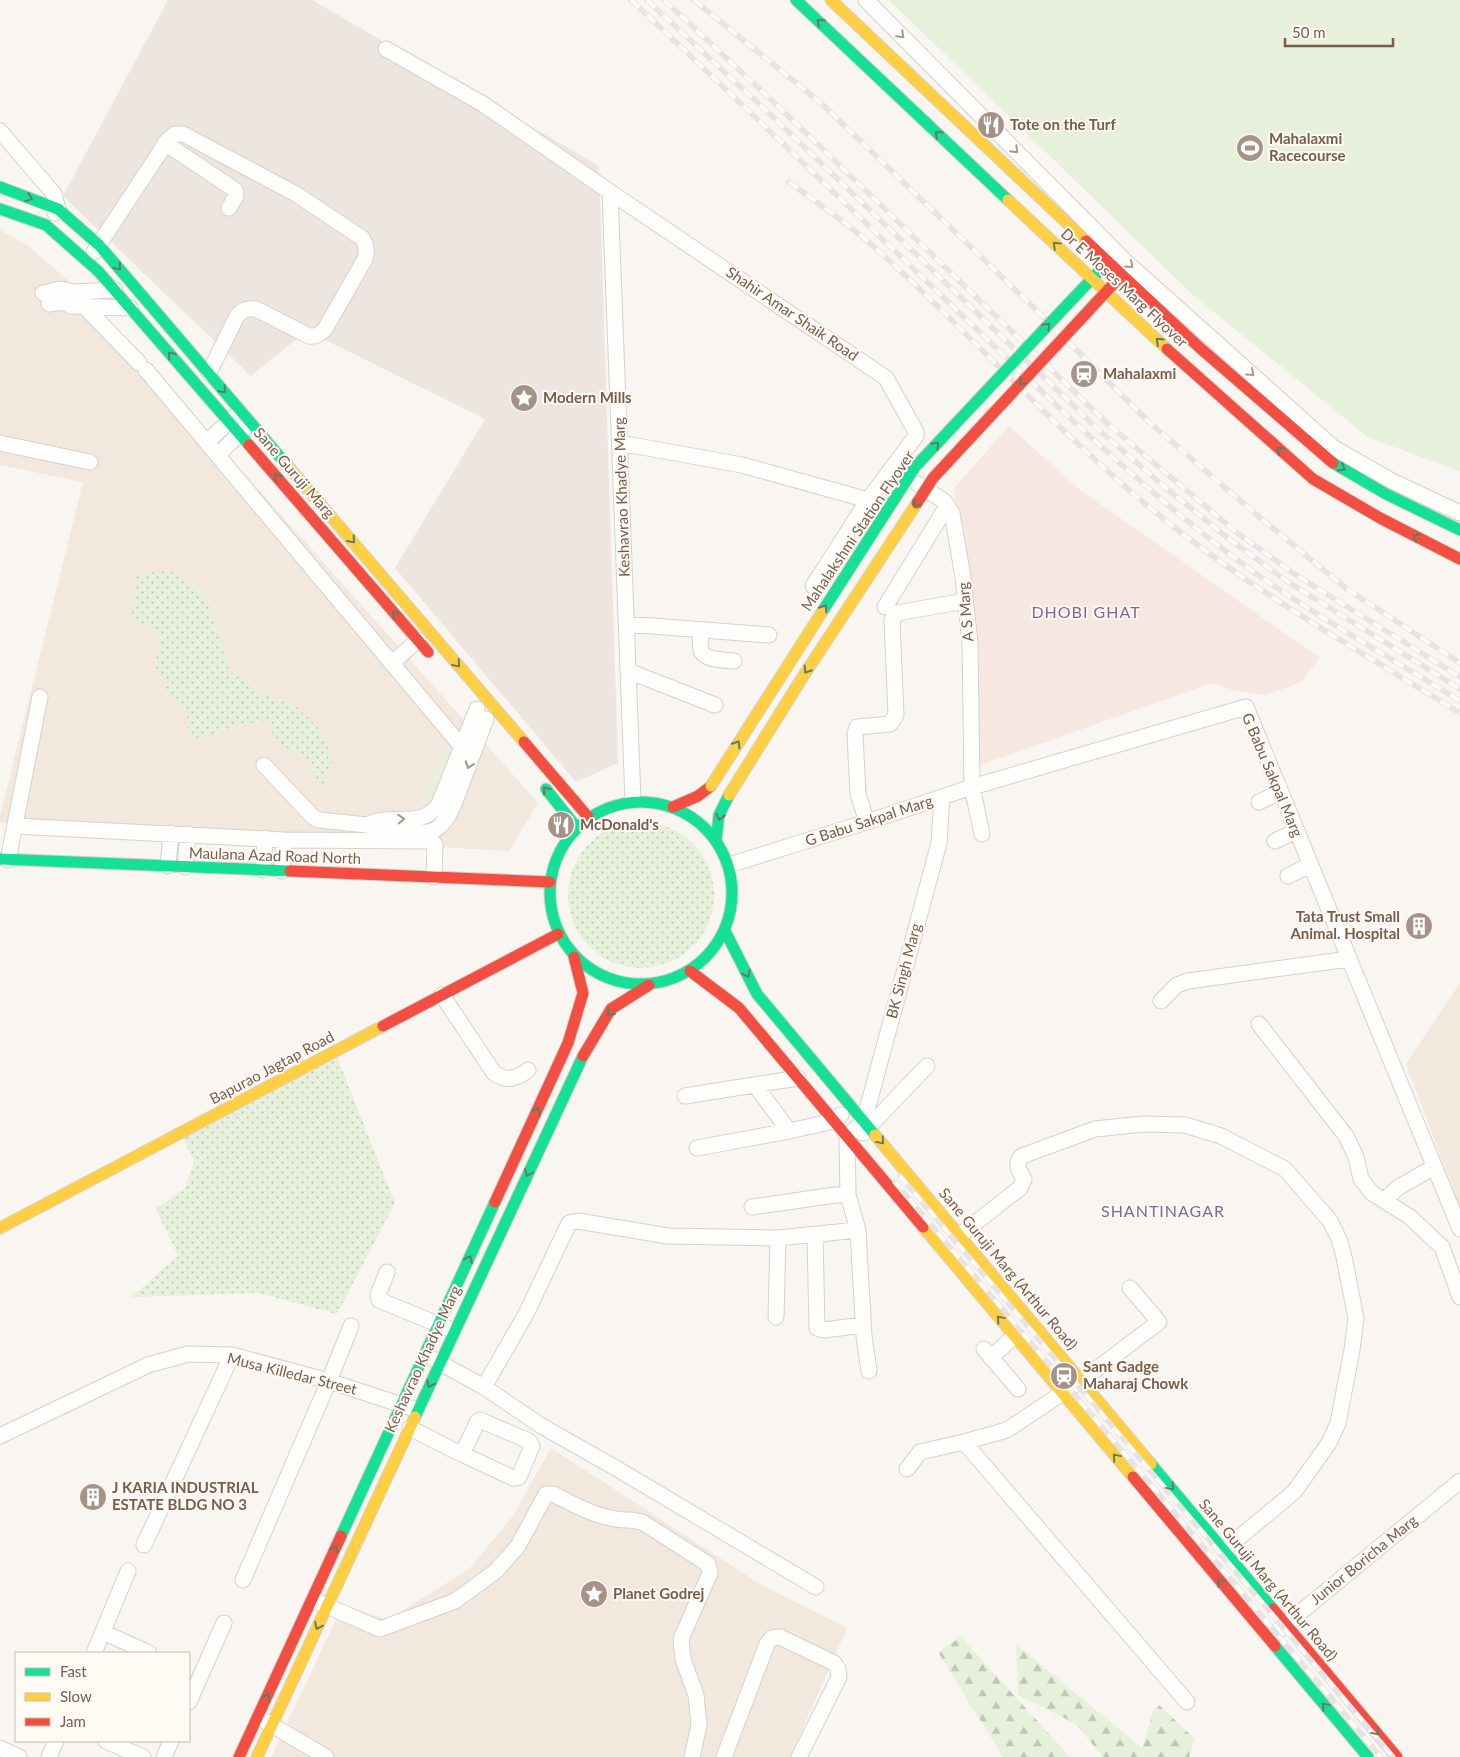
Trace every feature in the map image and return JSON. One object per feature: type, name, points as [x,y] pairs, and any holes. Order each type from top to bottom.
[{"type":"main road","name":"Dr E Moses Marg Flyover","points":[[796,0],[1192,372],[1312,479],[1380,518],[1460,559]]},
{"type":"main road","name":"Dr E Moses Marg Flyover","points":[[831,0],[1200,348],[1327,459],[1386,494],[1460,530]]},
{"type":"main road","points":[[0,187],[58,209]]},
{"type":"main road","points":[[0,208],[46,225]]},
{"type":"main road","name":"Sane Guruji Marg","points":[[58,209],[99,245],[589,818]]},
{"type":"main road","name":"Sane Guruji Marg","points":[[46,225],[87,260],[115,290],[435,661]]},
{"type":"main road","name":"Mahalakshmi Station Flyover","points":[[673,807],[693,799],[711,786],[915,467],[1108,261]]},
{"type":"main road","points":[[716,841],[720,816],[729,795],[807,670],[933,478],[1122,274]]},
{"type":"main road","points":[[298,502],[310,492]]},
{"type":"main road","points":[[363,577],[375,567]]},
{"type":"main road","points":[[414,636],[421,622]]},
{"type":"main road","points":[[539,780],[577,828]]},
{"type":"main road","points":[[633,801],[653,802],[673,807],[697,820],[716,841],[729,865],[732,900],[725,931],[710,953],[690,971],[670,981],[649,985],[621,984],[596,974],[574,957],[558,934],[551,913],[550,882],[552,866],[562,846],[577,828],[589,818],[610,807],[633,801]]},
{"type":"main road","name":"Maulana Azad Road North","points":[[4,860],[550,882]]},
{"type":"main road","name":"Sane Guruji Marg (Arthur Road)","points":[[725,931],[757,994],[1397,1757]]},
{"type":"main road","name":"Bapurao Jagtap Road","points":[[0,1228],[558,934]]},
{"type":"main road","name":"Keshavrao Khadye Marg","points":[[239,1757],[568,1043],[583,993],[574,957]]},
{"type":"main road","points":[[690,971],[740,1008],[1368,1757]]},
{"type":"main road","name":"Keshavrao Khadye Marg","points":[[257,1757],[585,1051],[611,1009],[649,985]]},
{"type":"main road","points":[[769,1044],[786,1028]]},
{"type":"main road","points":[[811,1094],[829,1079]]},
{"type":"main road","points":[[1290,1664],[1307,1650]]},
{"type":"main road","points":[[1340,1724],[1357,1709]]},
{"type":"street","points":[[866,0],[1124,260],[1334,448],[1392,481],[1460,513]]},
{"type":"street","points":[[386,49],[483,104],[610,192]]},
{"type":"street","name":"Sane Guruji Marg","points":[[0,131],[54,194],[58,209]]},
{"type":"street","points":[[87,260],[99,245],[165,143],[174,134],[183,134],[296,194],[362,238],[366,244],[367,251],[365,259],[325,329],[320,334],[313,337],[309,336],[256,309],[248,308],[237,316],[209,373]]},
{"type":"street","points":[[165,143],[235,190],[236,196],[229,208]]},
{"type":"street","name":"Keshavrao Khadye Marg","points":[[610,192],[633,801]]},
{"type":"street","name":"Shahir Amar Shaik Road","points":[[610,192],[886,378],[916,432],[916,436],[894,467]]},
{"type":"street","points":[[46,225],[58,209]]},
{"type":"street","points":[[115,290],[74,292],[60,289],[46,299],[63,302],[72,306],[130,308]]},
{"type":"street","points":[[85,307],[207,442],[462,747]]},
{"type":"street","points":[[207,442],[229,422],[246,416]]},
{"type":"street","points":[[218,455],[239,434],[246,416]]},
{"type":"street","points":[[0,442],[90,462]]},
{"type":"street","points":[[620,443],[742,465],[868,500]]},
{"type":"street","points":[[814,586],[868,500],[894,467],[947,506],[885,607]]},
{"type":"street","name":"A S Marg","points":[[947,506],[952,513],[966,601],[970,643],[972,787],[982,834]]},
{"type":"street","points":[[867,822],[858,794],[855,734],[857,727],[890,724],[896,715],[892,620],[898,613],[966,601]]},
{"type":"street","points":[[626,624],[769,635]]},
{"type":"street","points":[[701,630],[700,649],[702,654],[707,657],[734,661]]},
{"type":"street","points":[[392,664],[414,636]]},
{"type":"street","points":[[628,671],[715,705]]},
{"type":"street","points":[[4,860],[15,826],[40,698]]},
{"type":"street","name":"G Babu Sakpal Marg","points":[[729,865],[972,787],[1246,707],[1460,1230]]},
{"type":"street","points":[[264,765],[319,820],[367,825],[377,831],[429,833],[438,828],[449,816],[481,714],[462,747],[439,804],[429,815],[418,819],[376,820],[367,825]]},
{"type":"street","points":[[1259,802],[1280,792]]},
{"type":"street","name":"BK Singh Marg","points":[[866,1124],[939,843],[942,797]]},
{"type":"street","points":[[15,826],[284,840],[432,842],[436,845],[434,877]]},
{"type":"street","points":[[1275,841],[1296,831]]},
{"type":"street","points":[[168,866],[170,833]]},
{"type":"street","points":[[184,867],[188,834]]},
{"type":"street","points":[[263,870],[265,838]]},
{"type":"street","points":[[282,871],[284,840]]},
{"type":"street","points":[[1288,876],[1310,865]]},
{"type":"street","points":[[1161,1001],[1177,985],[1188,981],[1349,959]]},
{"type":"street","points":[[442,995],[494,1073],[502,1078],[511,1079],[520,1076],[528,1070]]},
{"type":"street","points":[[1259,1024],[1346,1136],[1356,1157],[1361,1179],[1372,1193],[1410,1217],[1442,1247],[1460,1296]]},
{"type":"street","points":[[869,1371],[863,1325],[858,1230],[848,1196],[850,1139],[927,1066]]},
{"type":"street","points":[[685,1096],[798,1078]]},
{"type":"street","points":[[755,1085],[789,1132]]},
{"type":"street","points":[[697,1148],[789,1132],[834,1121],[852,1106]]},
{"type":"street","points":[[960,1235],[1020,1188],[1024,1179],[1017,1167],[1018,1160],[1022,1156],[1095,1129],[1143,1124],[1185,1125],[1221,1136],[1285,1169],[1314,1201],[1330,1221],[1339,1239],[1352,1290],[1356,1318],[1338,1423],[1329,1443],[1294,1492],[1224,1550]]},
{"type":"street","points":[[1384,1200],[1399,1187],[1434,1167]]},
{"type":"street","points":[[752,1207],[835,1195],[848,1196]]},
{"type":"street","points":[[484,1387],[526,1314],[568,1223],[578,1221],[668,1236],[778,1238],[858,1230]]},
{"type":"street","points":[[815,1235],[818,1328],[824,1330],[863,1325]]},
{"type":"street","points":[[776,1317],[778,1238]]},
{"type":"street","points":[[1442,1247],[1460,1238]]},
{"type":"street","points":[[387,1272],[378,1295],[379,1300],[455,1331]]},
{"type":"street","points":[[907,1469],[920,1452],[1007,1430],[1082,1380],[1159,1322],[1130,1288]]},
{"type":"street","points":[[243,1580],[351,1326]]},
{"type":"street","points":[[1014,1336],[988,1353],[1018,1389]]},
{"type":"street","name":"Musa Killedar Street","points":[[0,1436],[148,1365],[188,1354],[232,1355],[329,1381],[418,1410]]},
{"type":"street","points":[[144,1545],[232,1355]]},
{"type":"street","points":[[424,1355],[484,1387],[540,1425],[816,1587]]},
{"type":"street","points":[[410,1428],[462,1454],[516,1478],[532,1446],[529,1441],[480,1420],[462,1454]]},
{"type":"street","points":[[964,1442],[1187,1702]]},
{"type":"street","name":"Junior Boricha Marg","points":[[1268,1639],[1460,1482]]},
{"type":"street","points":[[312,1599],[380,1629],[455,1601],[496,1571],[518,1546],[546,1494],[553,1494],[591,1512],[612,1519],[631,1519],[642,1522],[708,1564],[710,1573],[682,1639],[683,1658],[696,1695],[699,1725],[692,1757]]},
{"type":"street","points":[[94,1652],[128,1571]]},
{"type":"street","points":[[190,1696],[194,1674],[224,1623]]},
{"type":"street","points":[[103,1632],[147,1652]]},
{"type":"street","points":[[724,1757],[767,1644],[772,1638],[780,1637],[834,1663],[838,1668],[839,1677],[799,1757]]},
{"type":"street","points":[[258,1716],[326,1757]]},
{"type":"street","points":[[49,1757],[56,1742]]},
{"type":"street","points":[[108,1742],[143,1757]]},
{"type":"street","points":[[164,1757],[171,1742]]},
{"type":"street","points":[[0,1748],[20,1757]]},
{"type":"shaded area","name":"Modern Mills","points":[[168,0],[312,0],[599,166],[618,763],[576,782],[395,568],[485,419],[307,331],[251,376],[63,196]]},
{"type":"shaded area","points":[[0,230],[27,245],[84,294],[538,803],[509,851],[0,823],[0,816],[83,482],[0,465]]},
{"type":"shaded area","name":"DHOBI GHAT","points":[[1009,426],[1080,490],[1320,658],[1301,682],[1266,695],[1233,690],[1212,683],[975,767],[969,602],[954,488]]},
{"type":"shaded area","points":[[1460,983],[1460,1208],[1406,1064]]},
{"type":"shaded area","name":"Planet Godrej","points":[[551,1448],[763,1586],[847,1628],[790,1757],[271,1757],[343,1605],[388,1620],[469,1569],[513,1516]]},
{"type":"green space","name":"Mahalaxmi Racecourse","points":[[889,0],[1460,0],[1460,471],[1369,438],[1193,295]]},
{"type":"green space","points":[[170,570],[193,585],[205,596],[230,671],[258,692],[294,704],[320,729],[333,760],[323,788],[305,760],[279,743],[266,722],[242,723],[233,728],[195,739],[188,730],[187,712],[167,689],[153,664],[162,646],[156,630],[131,618],[137,574]]},
{"type":"green space","points":[[442,751],[466,761],[446,811],[422,802]]},
{"type":"green space","points":[[641,822],[669,827],[693,843],[709,867],[714,895],[709,923],[693,947],[669,963],[641,968],[613,963],[589,947],[573,923],[568,895],[573,867],[589,843],[613,827]]},
{"type":"green space","points":[[335,1052],[395,1203],[337,1314],[258,1293],[131,1297],[178,1256],[156,1209],[185,1188],[194,1161],[181,1133]]},
{"type":"green space","points":[[961,1637],[1070,1757],[1003,1757],[938,1652]]},
{"type":"green space","points":[[1016,1644],[1142,1748],[1153,1712],[1159,1705],[1195,1739],[1189,1757],[1103,1757],[1076,1724],[1018,1695]]},
{"type":"railway","points":[[631,0],[1045,395],[1148,488],[1220,547],[1278,588],[1460,701]]},
{"type":"railway","points":[[647,0],[772,116],[1100,431],[1166,488],[1228,538],[1288,582],[1460,689]]},
{"type":"railway","points":[[664,0],[779,107],[1110,426],[1236,532],[1293,573],[1460,677]]},
{"type":"railway","points":[[694,0],[822,104],[1026,300],[1150,423],[1347,589],[1460,663]]},
{"type":"railway","points":[[789,182],[870,243],[1050,417],[1118,481],[1154,511],[1265,592],[1460,713]]},
{"type":"railway","points":[[900,1176],[1393,1757]]},
{"type":"railway","points":[[895,1182],[1381,1757]]},
{"type":"traffic: fast","points":[[796,0],[1008,200]]},
{"type":"traffic: fast","points":[[0,187],[58,209],[99,245],[286,464]]},
{"type":"traffic: fast","points":[[0,209],[46,225],[98,271],[249,445]]},
{"type":"traffic: fast","points":[[1067,305],[1104,266]]},
{"type":"traffic: fast","points":[[822,612],[915,467],[1067,305]]},
{"type":"traffic: fast","points":[[1333,463],[1386,494],[1460,530]]},
{"type":"traffic: fast","points":[[546,789],[577,828]]},
{"type":"traffic: fast","points":[[716,841],[719,815],[729,795]]},
{"type":"traffic: fast","points":[[650,802],[668,805],[684,812],[706,828],[722,850],[729,866],[732,893],[729,920],[722,936],[706,958],[684,974],[668,981],[632,984],[614,981],[598,974],[583,964],[570,951],[560,936],[553,920],[550,884],[553,866],[560,850],[570,835],[583,822],[598,812],[614,805],[650,802]]},
{"type":"traffic: fast","points":[[0,859],[290,871]]},
{"type":"traffic: fast","points":[[725,931],[757,994],[875,1135]]},
{"type":"traffic: fast","points":[[415,1417],[583,1056]]},
{"type":"traffic: fast","points":[[341,1536],[495,1202]]},
{"type":"traffic: fast","points":[[1151,1464],[1273,1609]]},
{"type":"traffic: fast","points":[[1275,1646],[1368,1757]]},
{"type":"traffic: slow","points":[[831,0],[1086,241]]},
{"type":"traffic: slow","points":[[1008,200],[1167,349]]},
{"type":"traffic: slow","points":[[286,464],[524,742]]},
{"type":"traffic: slow","points":[[729,795],[802,678],[917,503]]},
{"type":"traffic: slow","points":[[711,786],[822,612]]},
{"type":"traffic: slow","points":[[0,1228],[383,1026]]},
{"type":"traffic: slow","points":[[875,1135],[1151,1464]]},
{"type":"traffic: slow","points":[[923,1227],[1133,1477]]},
{"type":"traffic: slow","points":[[257,1757],[415,1417]]},
{"type":"traffic: jam","points":[[1086,241],[1200,348],[1333,463]]},
{"type":"traffic: jam","points":[[1079,321],[1117,280]]},
{"type":"traffic: jam","points":[[917,503],[933,478],[1079,321]]},
{"type":"traffic: jam","points":[[1167,349],[1313,479],[1380,518],[1460,559]]},
{"type":"traffic: jam","points":[[249,445],[428,652]]},
{"type":"traffic: jam","points":[[524,742],[589,818]]},
{"type":"traffic: jam","points":[[673,807],[698,796],[711,786]]},
{"type":"traffic: jam","points":[[290,871],[550,882]]},
{"type":"traffic: jam","points":[[383,1026],[558,934]]},
{"type":"traffic: jam","points":[[495,1202],[568,1043],[583,993],[574,957]]},
{"type":"traffic: jam","points":[[690,971],[739,1008],[923,1227]]},
{"type":"traffic: jam","points":[[583,1056],[611,1009],[649,985]]},
{"type":"traffic: jam","points":[[1133,1477],[1275,1646]]},
{"type":"traffic: jam","points":[[239,1757],[341,1536]]},
{"type":"traffic: jam","points":[[1273,1609],[1397,1757]]},
{"type":"place","name":"Tote on the Turf","points":[[991,125]]},
{"type":"place","name":"Mahalaxmi Racecourse","points":[[1250,148]]},
{"type":"place","name":"Mahalaxmi","points":[[1084,374]]},
{"type":"place","name":"Modern Mills","points":[[524,398]]},
{"type":"place","name":"McDonald's","points":[[561,825]]},
{"type":"place","name":"Tata Trust Small Animal. Hospital","points":[[1419,926]]},
{"type":"place","name":"Sant Gadge Maharaj Chowk","points":[[1064,1376]]},
{"type":"place","name":"J KARIA INDUSTRIAL ESTATE BLDG NO 3","points":[[93,1497]]},
{"type":"place","name":"Planet Godrej","points":[[594,1594]]},
{"type":"district","name":"DHOBI GHAT","points":[[1086,612]]},
{"type":"district","name":"SHANTINAGAR","points":[[1163,1211]]}]
